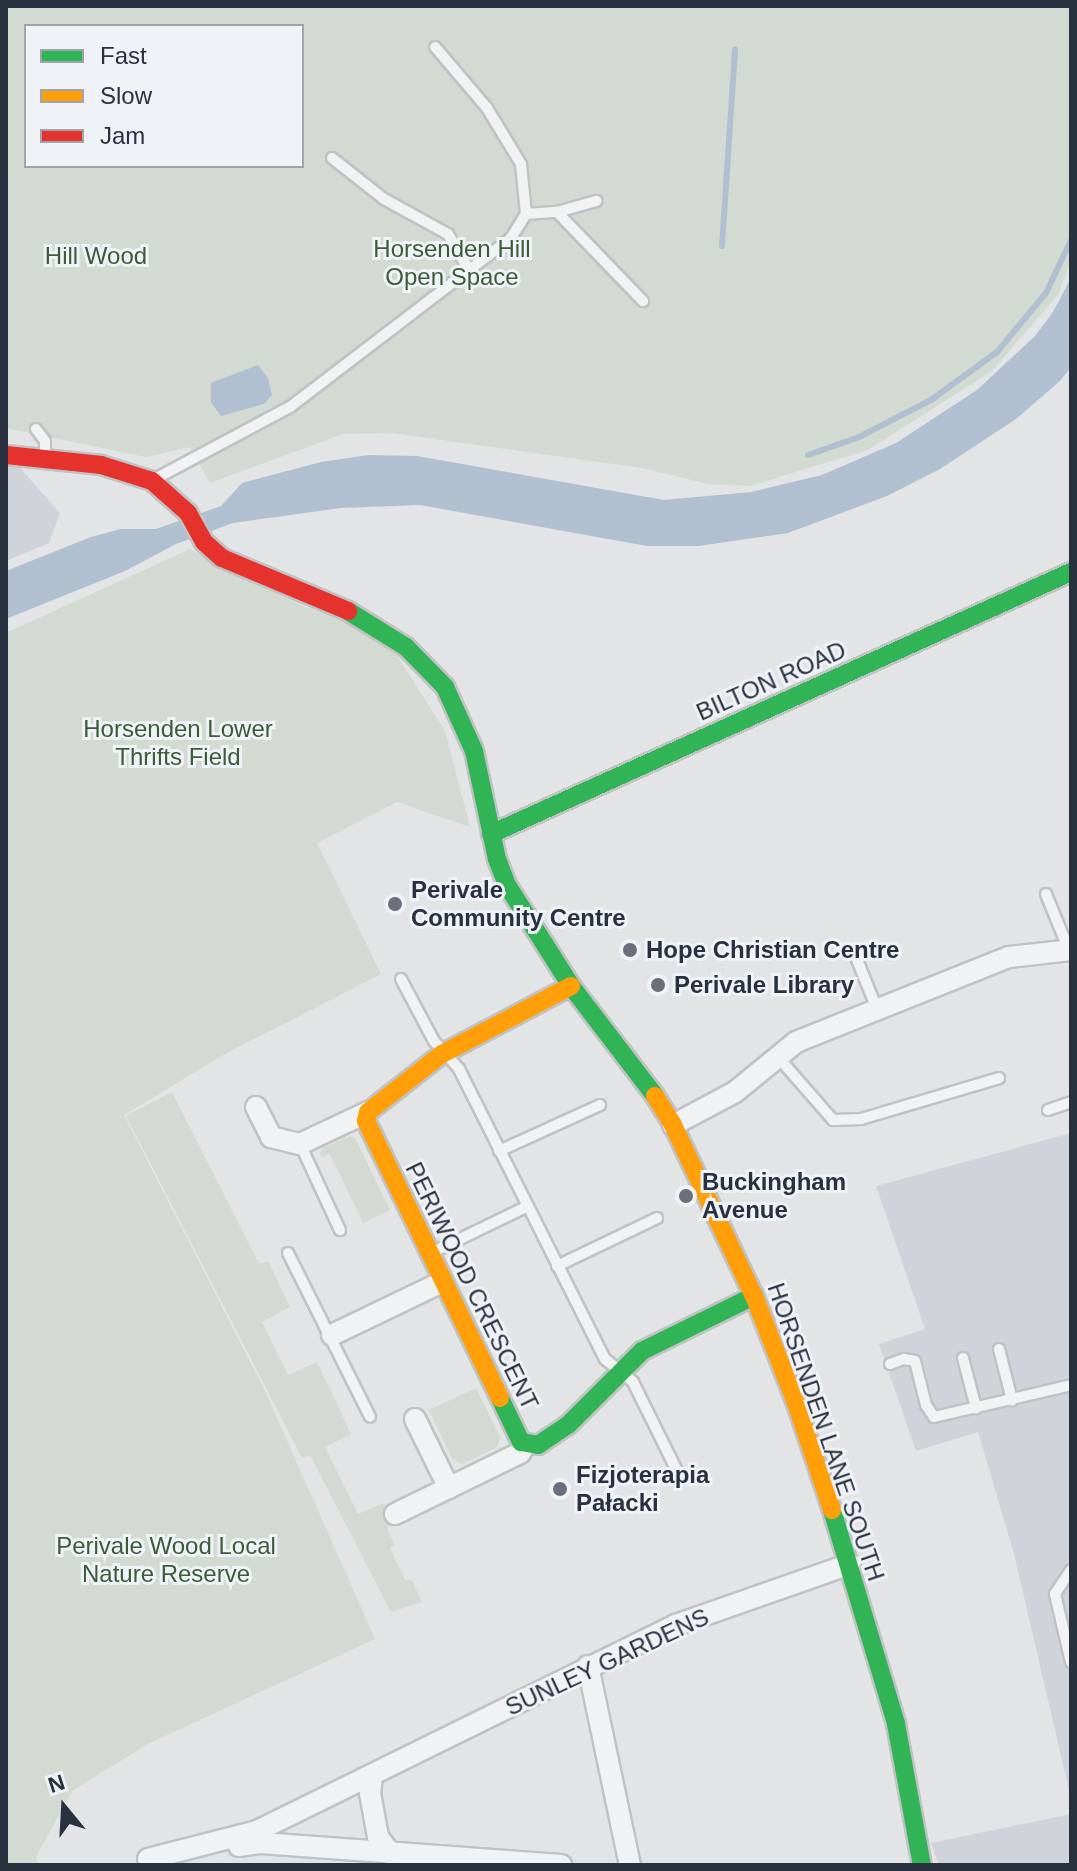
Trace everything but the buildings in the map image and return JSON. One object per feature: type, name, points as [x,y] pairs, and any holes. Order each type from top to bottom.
[{"type":"street","points":[[6,455],[112,467],[152,481]]},
{"type":"street","name":"HORSENDEN LANE SOUTH","points":[[152,481],[188,513],[204,542],[222,558],[349,610],[428,666],[445,687],[466,730],[479,771],[491,834],[507,885],[571,986],[633,1062],[673,1125],[754,1296],[796,1403],[850,1564],[896,1724],[922,1865]]},
{"type":"street","name":"BILTON ROAD","points":[[491,834],[1071,572]]},
{"type":"street","points":[[673,1125],[735,1092],[796,1042],[1009,957],[1070,950]]},
{"type":"street","points":[[256,1107],[271,1137],[300,1144],[368,1112],[442,1054],[571,986]]},
{"type":"street","name":"PERIWOOD CRESCENT","points":[[368,1112],[366,1121],[442,1282],[525,1445],[538,1445],[568,1425],[619,1370],[642,1351],[754,1296]]},
{"type":"street","points":[[332,1335],[442,1282]]},
{"type":"street","points":[[415,1419],[449,1488]]},
{"type":"street","points":[[395,1514],[520,1453],[525,1445]]},
{"type":"street","name":"SUNLEY GARDENS","points":[[391,1854],[261,1843],[148,1859],[257,1831],[676,1625],[850,1564]]},
{"type":"street","points":[[588,1666],[630,1865]]},
{"type":"street","points":[[372,1777],[372,1814],[378,1837],[391,1854],[561,1865]]},
{"type":"lane","points":[[152,481],[290,407],[511,238],[526,214],[521,164],[487,108],[435,47]]},
{"type":"lane","points":[[332,158],[384,199],[448,234],[469,270]]},
{"type":"lane","points":[[526,214],[557,212],[596,201]]},
{"type":"lane","points":[[557,212],[643,301]]},
{"type":"lane","points":[[36,429],[45,441],[45,458]]},
{"type":"lane","points":[[1046,894],[1070,950]]},
{"type":"lane","points":[[856,957],[877,1009]]},
{"type":"lane","points":[[401,979],[442,1054],[459,1069],[605,1359],[633,1382],[681,1479]]},
{"type":"lane","points":[[777,1056],[833,1120],[861,1119],[999,1078]]},
{"type":"lane","points":[[1048,1110],[1071,1102]]},
{"type":"lane","points":[[499,1151],[600,1105]]},
{"type":"lane","points":[[300,1144],[340,1230]]},
{"type":"lane","points":[[429,1254],[526,1207]]},
{"type":"lane","points":[[557,1266],[657,1218]]},
{"type":"lane","points":[[288,1253],[332,1335],[370,1417]]},
{"type":"lane","points":[[999,1349],[1012,1400]]},
{"type":"lane","points":[[963,1358],[976,1408]]},
{"type":"lane","points":[[890,1364],[904,1359],[915,1361],[926,1405],[934,1417],[1071,1385]]},
{"type":"lane","points":[[1071,1570],[1055,1594],[1071,1662]]},
{"type":"shaded area","points":[[6,465],[20,468],[60,513],[49,543],[6,561]]},
{"type":"shaded area","points":[[1071,1133],[1071,1799],[1014,1554],[978,1432],[916,1451],[879,1344],[925,1329],[876,1186]]},
{"type":"shaded area","points":[[1071,1814],[1071,1865],[939,1865],[931,1843]]},
{"type":"green space","points":[[6,6],[1071,6],[1071,260],[1058,295],[992,371],[868,450],[750,486],[708,484],[642,468],[392,433],[343,434],[210,483],[190,447],[146,457],[6,428]]},
{"type":"green space","points":[[190,549],[303,606],[346,620],[393,649],[445,731],[470,827],[397,802],[317,843],[381,974],[225,1054],[124,1115],[265,1391],[375,1639],[148,1744],[72,1791],[36,1857],[38,1865],[6,1865],[6,633]]},
{"type":"green space","points":[[172,1092],[259,1264],[268,1261],[290,1307],[262,1322],[288,1375],[317,1362],[351,1434],[325,1447],[358,1514],[383,1503],[389,1517],[388,1531],[395,1545],[390,1548],[405,1580],[412,1581],[422,1602],[391,1612],[310,1455],[302,1458],[126,1116]]},
{"type":"green space","points":[[350,1136],[355,1138],[390,1210],[363,1223],[330,1154],[322,1157],[320,1153],[323,1148]]},
{"type":"green space","points":[[476,1388],[500,1437],[497,1447],[462,1464],[452,1458],[429,1410]]},
{"type":"water","points":[[1071,278],[1071,367],[1060,381],[1016,419],[940,469],[887,496],[788,533],[699,546],[647,546],[420,505],[341,508],[233,523],[176,544],[125,571],[6,619],[6,571],[91,537],[121,529],[156,529],[221,506],[242,483],[321,462],[369,455],[417,456],[664,500],[751,492],[822,475],[896,443],[977,390],[1035,336],[1053,312]]},
{"type":"water","points":[[258,365],[268,378],[272,395],[264,404],[221,416],[211,402],[211,383]]},
{"type":"waterway","points":[[722,246],[735,49]]},
{"type":"waterway","points":[[808,455],[859,437],[931,400],[997,352],[1046,293],[1071,240]]},
{"type":"traffic: fast","points":[[491,834],[1071,572]]},
{"type":"traffic: fast","points":[[348,611],[406,647],[445,687],[474,751],[497,859],[507,885],[571,986],[655,1096]]},
{"type":"traffic: fast","points":[[500,1398],[521,1442],[538,1445],[568,1425],[642,1351],[754,1296]]},
{"type":"traffic: fast","points":[[832,1510],[896,1724],[922,1865]]},
{"type":"traffic: slow","points":[[500,1398],[366,1121],[368,1112],[442,1054],[571,986]]},
{"type":"traffic: slow","points":[[655,1096],[673,1125],[754,1296],[796,1403],[832,1510]]},
{"type":"traffic: jam","points":[[6,455],[101,465],[152,481],[188,513],[204,542],[222,558],[348,611]]},
{"type":"place","name":"Perivale Community Centre","points":[[395,904]]},
{"type":"place","name":"Hope Christian Centre","points":[[630,950]]},
{"type":"place","name":"Perivale Library","points":[[658,985]]},
{"type":"place","name":"Buckingham Avenue","points":[[686,1196]]},
{"type":"place","name":"Fizjoterapia Pałacki","points":[[560,1489]]},
{"type":"park label","name":"Hill Wood","points":[[96,256]]},
{"type":"park label","name":"Horsenden Hill Open Space","points":[[452,263]]},
{"type":"park label","name":"Horsenden Lower Thrifts Field","points":[[178,743]]},
{"type":"park label","name":"Perivale Wood Local Nature Reserve","points":[[166,1560]]}]
